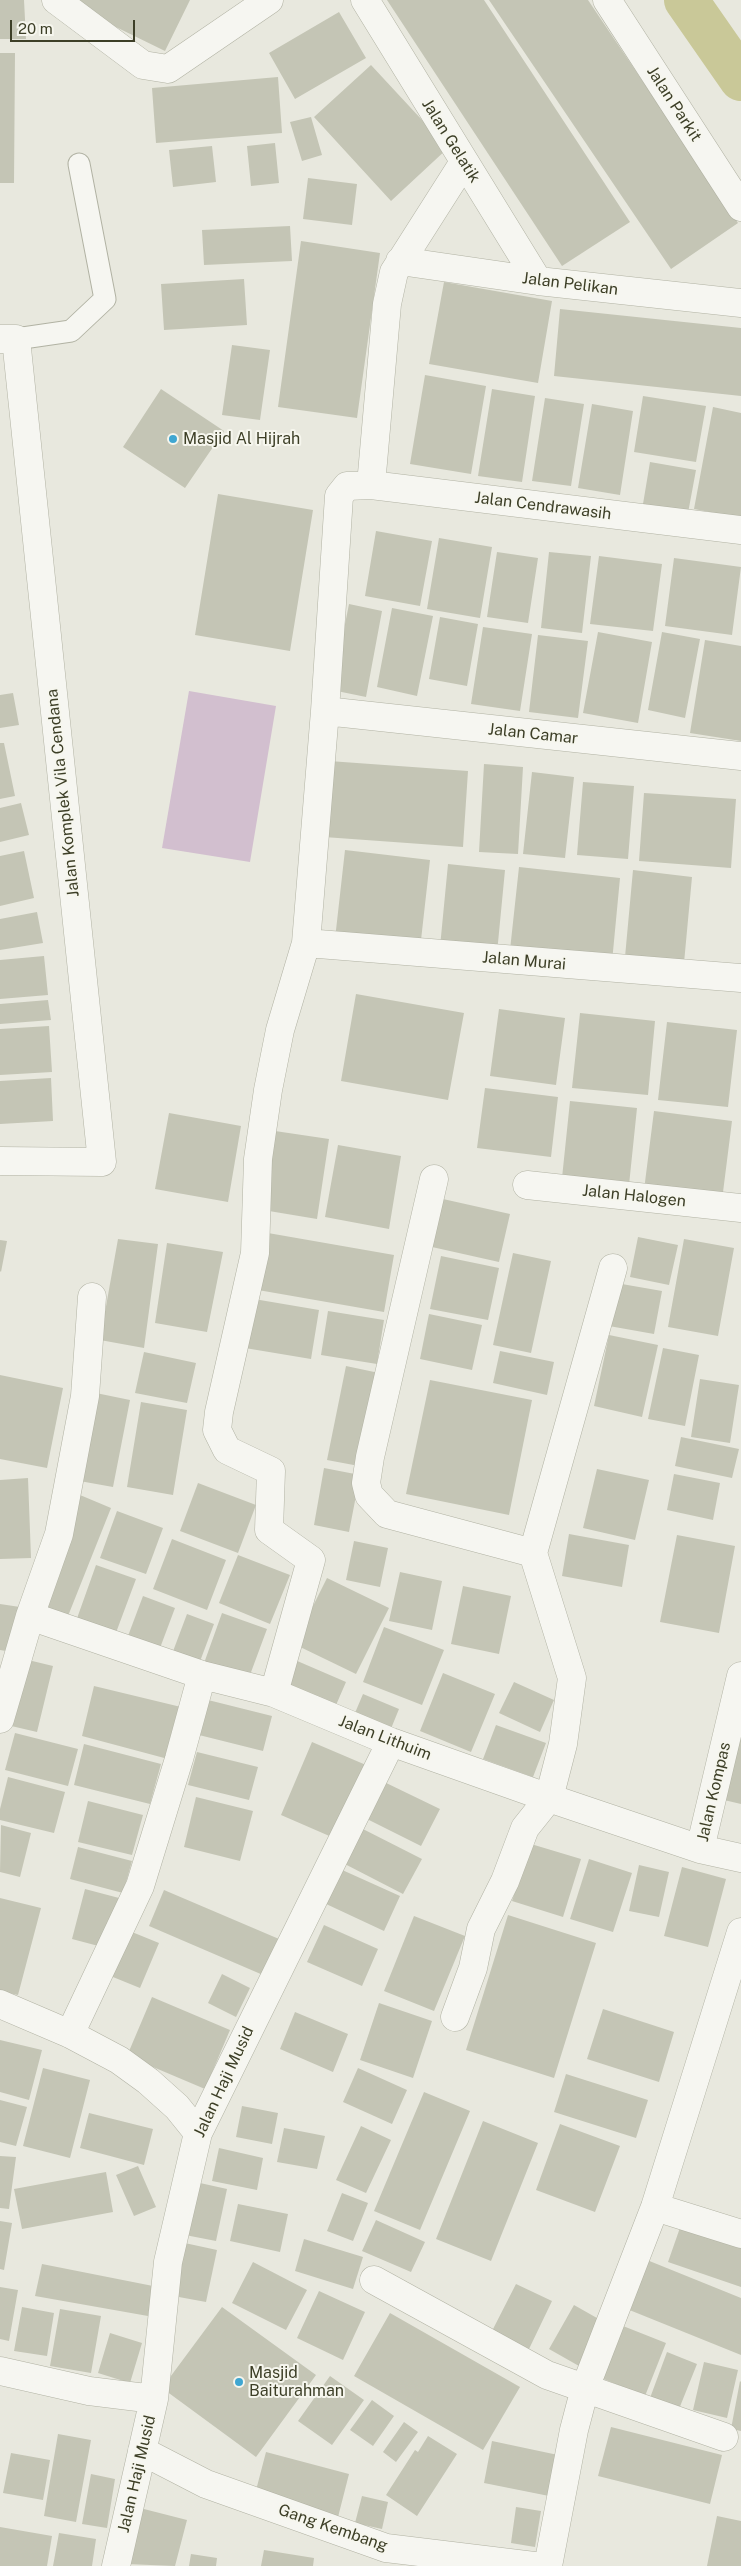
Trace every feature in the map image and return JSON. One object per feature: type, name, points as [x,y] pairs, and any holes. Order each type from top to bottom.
[{"type":"street","points":[[56,0],[143,65],[168,69],[269,0]]},
{"type":"street","name":"Jalan Gelatik","points":[[365,0],[538,281]]},
{"type":"street","name":"Jalan Parkit","points":[[607,0],[741,207]]},
{"type":"street","points":[[371,485],[387,304],[394,272],[464,162]]},
{"type":"street","name":"Jalan Pelikan","points":[[400,261],[538,281],[741,303]]},
{"type":"street","name":"Jalan Komplek Vila Cendana","points":[[0,1161],[102,1162],[8,339]]},
{"type":"street","name":"Jalan Cendrawasih","points":[[325,711],[338,500],[344,488],[357,484],[371,485],[741,530]]},
{"type":"street","points":[[274,1693],[311,1560],[269,1530],[271,1471],[227,1450],[217,1430],[219,1412],[255,1253],[258,1159],[270,1082],[280,1030],[306,943],[325,711]]},
{"type":"street","name":"Jalan Camar","points":[[325,711],[741,756]]},
{"type":"street","name":"Jalan Murai","points":[[306,943],[741,978]]},
{"type":"street","points":[[434,1179],[370,1457],[366,1483],[369,1495],[386,1514],[534,1553]]},
{"type":"street","name":"Jalan Halogen","points":[[527,1185],[741,1208]]},
{"type":"street","points":[[455,2017],[473,1968],[481,1929],[505,1881],[525,1828],[549,1798],[563,1744],[572,1678],[534,1553],[613,1268]]},
{"type":"street","points":[[0,1719],[30,1616],[59,1534],[73,1468],[85,1396],[92,1297]]},
{"type":"street","name":"Jalan Lithuim","points":[[30,1616],[202,1675],[274,1693],[391,1742],[549,1798],[700,1849],[741,1858]]},
{"type":"street","points":[[70,2034],[140,1886],[179,1759],[202,1675]]},
{"type":"street","name":"Jalan Kompas","points":[[700,1849],[741,1676]]},
{"type":"street","name":"Jalan Haji Musid","points":[[116,2566],[154,2399],[168,2262],[198,2133],[391,1742]]},
{"type":"street","points":[[548,2566],[574,2430],[585,2388],[655,2207],[741,1932]]},
{"type":"street","points":[[0,2004],[70,2034],[119,2060],[148,2081],[177,2107],[198,2133]]},
{"type":"street","points":[[655,2207],[741,2234]]},
{"type":"street","points":[[374,2280],[546,2374],[724,2437]]},
{"type":"street","points":[[0,2371],[89,2391],[154,2399]]},
{"type":"street","name":"Gang Kembang","points":[[142,2450],[206,2484],[386,2548],[534,2566]]},
{"type":"lane","points":[[8,339],[71,331],[105,299],[79,164]]},
{"type":"shaded area","points":[[189,691],[276,706],[250,862],[162,848]]},
{"type":"building","points":[[0,0],[24,0],[26,39],[0,39]]},
{"type":"building","points":[[79,0],[190,0],[165,51],[75,7]]},
{"type":"building","points":[[387,0],[484,0],[630,222],[562,266]]},
{"type":"building","points":[[489,0],[588,0],[738,223],[671,269]]},
{"type":"building","points":[[339,12],[366,58],[295,99],[269,53]]},
{"type":"building","points":[[0,53],[15,53],[14,183],[0,183]]},
{"type":"building","points":[[371,65],[448,148],[391,201],[314,117]]},
{"type":"building","points":[[278,77],[282,133],[156,143],[152,88]]},
{"type":"building","points":[[311,117],[322,155],[302,161],[290,122]]},
{"type":"building","points":[[275,143],[279,183],[251,186],[247,146]]},
{"type":"building","points":[[212,146],[216,182],[173,187],[169,150]]},
{"type":"building","points":[[308,178],[357,184],[352,225],[303,219]]},
{"type":"building","points":[[290,226],[292,261],[204,265],[202,230]]},
{"type":"building","points":[[301,241],[380,253],[357,418],[278,407]]},
{"type":"building","points":[[244,279],[247,325],[164,330],[161,284]]},
{"type":"building","points":[[444,282],[552,301],[538,383],[429,364]]},
{"type":"building","points":[[560,309],[741,328],[741,396],[554,376]]},
{"type":"building","points":[[232,345],[270,350],[260,420],[222,415]]},
{"type":"building","points":[[425,375],[486,386],[471,474],[410,464]]},
{"type":"building","name":"Masjid Al Hijrah","points":[[161,389],[224,431],[185,488],[123,447]]},
{"type":"building","points":[[492,389],[535,396],[522,482],[478,476]]},
{"type":"building","points":[[643,396],[706,406],[696,462],[634,452]]},
{"type":"building","points":[[545,398],[584,404],[571,486],[532,481]]},
{"type":"building","points":[[592,404],[633,411],[620,495],[578,488]]},
{"type":"building","points":[[713,407],[741,413],[741,518],[694,509]]},
{"type":"building","points":[[650,462],[696,470],[688,513],[643,504]]},
{"type":"building","points":[[218,494],[313,510],[290,651],[195,635]]},
{"type":"building","points":[[376,531],[432,541],[420,606],[365,596]]},
{"type":"building","points":[[439,538],[492,547],[480,618],[427,609]]},
{"type":"building","points":[[497,552],[538,558],[528,623],[487,617]]},
{"type":"building","points":[[549,552],[591,556],[582,633],[541,628]]},
{"type":"building","points":[[599,556],[662,564],[653,631],[590,624]]},
{"type":"building","points":[[674,558],[741,567],[732,635],[665,626]]},
{"type":"building","points":[[349,604],[382,611],[366,697],[332,690]]},
{"type":"building","points":[[392,608],[433,616],[417,696],[377,687]]},
{"type":"building","points":[[440,617],[478,624],[467,686],[429,679]]},
{"type":"building","points":[[483,627],[532,634],[520,711],[471,704]]},
{"type":"building","points":[[598,632],[652,642],[638,723],[583,713]]},
{"type":"building","points":[[662,632],[700,639],[685,718],[648,710]]},
{"type":"building","points":[[538,635],[588,641],[578,718],[529,712]]},
{"type":"building","points":[[705,640],[741,646],[741,741],[690,733]]},
{"type":"building","points":[[13,693],[19,725],[0,728],[0,695]]},
{"type":"building","points":[[0,743],[4,743],[15,796],[0,799]]},
{"type":"building","points":[[329,761],[468,771],[463,847],[324,837]]},
{"type":"building","points":[[484,764],[523,767],[518,854],[479,852]]},
{"type":"building","points":[[532,772],[574,777],[565,858],[523,854]]},
{"type":"building","points":[[583,782],[634,786],[628,859],[577,855]]},
{"type":"building","points":[[644,793],[736,799],[731,868],[639,861]]},
{"type":"building","points":[[21,803],[29,835],[0,842],[0,808]]},
{"type":"building","points":[[345,850],[430,860],[420,949],[335,939]]},
{"type":"building","points":[[24,851],[34,898],[0,906],[0,856]]},
{"type":"building","points":[[448,864],[505,870],[497,953],[440,947]]},
{"type":"building","points":[[519,867],[620,878],[612,962],[510,950]]},
{"type":"building","points":[[633,870],[692,877],[684,963],[625,957]]},
{"type":"building","points":[[37,912],[43,943],[0,950],[0,919]]},
{"type":"building","points":[[44,956],[48,995],[0,999],[0,960]]},
{"type":"building","points":[[356,994],[464,1013],[448,1100],[341,1081]]},
{"type":"building","points":[[48,1000],[51,1020],[0,1024],[0,1004]]},
{"type":"building","points":[[499,1009],[565,1018],[556,1085],[490,1076]]},
{"type":"building","points":[[580,1013],[655,1021],[648,1095],[572,1088]]},
{"type":"building","points":[[667,1022],[737,1030],[728,1107],[658,1100]]},
{"type":"building","points":[[49,1026],[52,1072],[0,1075],[0,1029]]},
{"type":"building","points":[[51,1078],[53,1121],[0,1124],[0,1081]]},
{"type":"building","points":[[485,1088],[558,1097],[551,1157],[477,1148]]},
{"type":"building","points":[[570,1101],[637,1108],[629,1185],[562,1178]]},
{"type":"building","points":[[654,1111],[732,1121],[722,1200],[644,1190]]},
{"type":"building","points":[[169,1113],[241,1126],[228,1202],[155,1189]]},
{"type":"building","points":[[275,1131],[329,1139],[317,1219],[263,1210]]},
{"type":"building","points":[[338,1145],[401,1156],[389,1229],[325,1217]]},
{"type":"building","points":[[443,1199],[510,1214],[499,1262],[432,1247]]},
{"type":"building","points":[[268,1233],[394,1255],[384,1312],[258,1290]]},
{"type":"building","points":[[638,1237],[678,1245],[669,1285],[630,1277]]},
{"type":"building","points":[[118,1239],[158,1244],[144,1348],[100,1340]]},
{"type":"building","points":[[684,1239],[734,1248],[718,1336],[668,1327]]},
{"type":"building","points":[[0,1240],[7,1241],[1,1272],[0,1271]]},
{"type":"building","points":[[167,1243],[223,1252],[207,1332],[155,1323]]},
{"type":"building","points":[[513,1253],[551,1261],[531,1353],[493,1345]]},
{"type":"building","points":[[441,1256],[499,1268],[488,1320],[430,1309]]},
{"type":"building","points":[[616,1283],[662,1291],[654,1334],[609,1326]]},
{"type":"building","points":[[254,1299],[319,1310],[311,1359],[245,1348]]},
{"type":"building","points":[[328,1311],[384,1320],[377,1364],[321,1355]]},
{"type":"building","points":[[429,1314],[482,1325],[472,1370],[420,1359]]},
{"type":"building","points":[[609,1335],[658,1345],[642,1417],[594,1406]]},
{"type":"building","points":[[663,1348],[699,1355],[685,1426],[648,1419]]},
{"type":"building","points":[[500,1351],[554,1362],[547,1395],[493,1383]]},
{"type":"building","points":[[144,1352],[196,1363],[187,1403],[135,1393]]},
{"type":"building","points":[[346,1366],[379,1373],[359,1466],[327,1460]]},
{"type":"building","points":[[0,1375],[63,1388],[47,1468],[0,1459]]},
{"type":"building","points":[[700,1379],[739,1385],[730,1443],[691,1437]]},
{"type":"building","points":[[430,1380],[532,1400],[509,1515],[406,1494]]},
{"type":"building","points":[[91,1392],[130,1400],[113,1487],[74,1480]]},
{"type":"building","points":[[141,1402],[187,1410],[173,1495],[127,1487]]},
{"type":"building","points":[[681,1437],[739,1449],[732,1478],[675,1466]]},
{"type":"building","points":[[324,1468],[360,1475],[349,1532],[314,1525]]},
{"type":"building","points":[[597,1469],[649,1480],[635,1540],[583,1528]]},
{"type":"building","points":[[674,1474],[720,1483],[713,1520],[667,1510]]},
{"type":"building","points":[[28,1478],[31,1558],[0,1559],[0,1480]]},
{"type":"building","points":[[198,1483],[256,1505],[238,1553],[180,1531]]},
{"type":"building","points":[[80,1495],[111,1508],[68,1616],[37,1604]]},
{"type":"building","points":[[117,1511],[163,1528],[146,1574],[100,1558]]},
{"type":"building","points":[[569,1534],[629,1545],[622,1587],[562,1576]]},
{"type":"building","points":[[677,1535],[735,1546],[719,1633],[660,1622]]},
{"type":"building","points":[[172,1539],[226,1560],[207,1610],[153,1589]]},
{"type":"building","points":[[354,1541],[388,1548],[380,1587],[346,1580]]},
{"type":"building","points":[[238,1555],[290,1575],[270,1624],[219,1603]]},
{"type":"building","points":[[96,1565],[136,1579],[114,1638],[75,1624]]},
{"type":"building","points":[[400,1572],[442,1581],[432,1630],[389,1621]]},
{"type":"building","points":[[327,1578],[389,1608],[356,1674],[294,1644]]},
{"type":"building","points":[[463,1586],[511,1596],[499,1654],[451,1644]]},
{"type":"building","points":[[143,1596],[175,1608],[157,1656],[125,1644]]},
{"type":"building","points":[[0,1604],[20,1607],[12,1652],[0,1650]]},
{"type":"building","points":[[222,1613],[267,1629],[247,1683],[203,1666]]},
{"type":"building","points":[[187,1614],[214,1624],[196,1672],[169,1662]]},
{"type":"building","points":[[384,1627],[444,1650],[422,1705],[363,1682]]},
{"type":"building","points":[[24,1659],[53,1666],[37,1732],[7,1725]]},
{"type":"building","points":[[295,1660],[346,1682],[333,1712],[282,1690]]},
{"type":"building","points":[[443,1673],[495,1694],[471,1752],[420,1731]]},
{"type":"building","points":[[514,1682],[554,1700],[540,1732],[499,1713]]},
{"type":"building","points":[[94,1686],[181,1707],[168,1759],[82,1736]]},
{"type":"building","points":[[363,1694],[399,1709],[388,1736],[352,1720]]},
{"type":"building","points":[[204,1699],[272,1716],[263,1751],[195,1734]]},
{"type":"building","points":[[496,1725],[546,1743],[533,1777],[483,1759]]},
{"type":"building","points":[[15,1733],[78,1749],[68,1786],[5,1770]]},
{"type":"building","points":[[741,1740],[741,1804],[724,1800]]},
{"type":"building","points":[[312,1742],[366,1765],[334,1838],[281,1815]]},
{"type":"building","points":[[84,1744],[161,1764],[150,1804],[74,1785]]},
{"type":"building","points":[[197,1752],[258,1767],[249,1800],[188,1785]]},
{"type":"building","points":[[8,1777],[65,1792],[54,1833],[0,1820],[0,1809]]},
{"type":"building","points":[[380,1780],[440,1809],[421,1846],[363,1817]]},
{"type":"building","points":[[196,1797],[253,1811],[240,1861],[184,1847]]},
{"type":"building","points":[[88,1801],[143,1815],[132,1855],[78,1842]]},
{"type":"building","points":[[1,1825],[31,1833],[20,1877],[0,1872]]},
{"type":"building","points":[[357,1826],[422,1859],[403,1894],[339,1861]]},
{"type":"building","points":[[531,1844],[581,1859],[563,1917],[512,1901]]},
{"type":"building","points":[[78,1847],[132,1861],[123,1893],[70,1879]]},
{"type":"building","points":[[589,1859],[632,1873],[613,1932],[570,1919]]},
{"type":"building","points":[[639,1865],[669,1872],[659,1917],[629,1911]]},
{"type":"building","points":[[682,1867],[726,1879],[708,1947],[664,1936]]},
{"type":"building","points":[[340,1869],[400,1896],[384,1931],[324,1903]]},
{"type":"building","points":[[85,1889],[119,1898],[106,1948],[72,1939]]},
{"type":"building","points":[[164,1890],[279,1939],[263,1975],[149,1926]]},
{"type":"building","points":[[0,1898],[41,1908],[18,1995],[0,1991]]},
{"type":"building","points":[[508,1915],[596,1943],[554,2078],[466,2050]]},
{"type":"building","points":[[414,1916],[465,1936],[434,2011],[384,1991]]},
{"type":"building","points":[[324,1925],[378,1949],[362,1986],[307,1962]]},
{"type":"building","points":[[127,1930],[159,1943],[140,1988],[108,1975]]},
{"type":"building","points":[[222,1974],[250,1988],[236,2017],[208,2003]]},
{"type":"building","points":[[152,1997],[230,2030],[205,2089],[127,2056]]},
{"type":"building","points":[[379,2003],[432,2021],[413,2078],[360,2060]]},
{"type":"building","points":[[603,2009],[674,2032],[659,2082],[587,2059]]},
{"type":"building","points":[[295,2012],[348,2034],[333,2072],[280,2049]]},
{"type":"building","points":[[0,2040],[42,2050],[29,2100],[0,2092]]},
{"type":"building","points":[[43,2068],[90,2080],[70,2158],[23,2146]]},
{"type":"building","points":[[358,2068],[407,2090],[392,2124],[343,2102]]},
{"type":"building","points":[[566,2074],[648,2100],[636,2138],[554,2112]]},
{"type":"building","points":[[424,2092],[470,2111],[420,2230],[374,2211]]},
{"type":"building","points":[[0,2100],[27,2107],[16,2146],[0,2142]]},
{"type":"building","points":[[242,2106],[278,2113],[272,2144],[236,2137]]},
{"type":"building","points":[[89,2113],[153,2129],[144,2165],[80,2148]]},
{"type":"building","points":[[483,2121],[538,2143],[491,2261],[436,2239]]},
{"type":"building","points":[[560,2124],[620,2146],[595,2212],[536,2190]]},
{"type":"building","points":[[361,2126],[391,2140],[366,2193],[336,2180]]},
{"type":"building","points":[[284,2128],[325,2136],[317,2169],[277,2162]]},
{"type":"building","points":[[219,2148],[263,2158],[257,2190],[212,2181]]},
{"type":"building","points":[[0,2156],[16,2157],[9,2209],[0,2208]]},
{"type":"building","points":[[138,2166],[156,2207],[134,2216],[116,2175]]},
{"type":"building","points":[[106,2172],[113,2212],[22,2229],[14,2189]]},
{"type":"building","points":[[191,2181],[227,2189],[216,2241],[180,2234]]},
{"type":"building","points":[[342,2193],[368,2203],[353,2241],[327,2231]]},
{"type":"building","points":[[238,2204],[288,2214],[280,2252],[230,2241]]},
{"type":"building","points":[[376,2220],[425,2242],[411,2272],[362,2251]]},
{"type":"building","points":[[0,2221],[12,2223],[4,2270],[0,2269]]},
{"type":"building","points":[[682,2222],[741,2243],[741,2287],[668,2262]]},
{"type":"building","points":[[304,2239],[363,2257],[353,2289],[295,2271]]},
{"type":"building","points":[[180,2242],[217,2250],[206,2302],[168,2295]]},
{"type":"building","points":[[642,2258],[741,2298],[741,2355],[622,2307]]},
{"type":"building","points":[[253,2262],[307,2290],[286,2330],[232,2303]]},
{"type":"building","points":[[42,2264],[153,2286],[148,2316],[35,2296]]},
{"type":"building","points":[[516,2284],[552,2301],[529,2349],[492,2331]]},
{"type":"building","points":[[0,2287],[18,2290],[9,2341],[0,2339]]},
{"type":"building","points":[[319,2291],[365,2312],[343,2360],[297,2338]]},
{"type":"building","points":[[574,2305],[604,2322],[579,2366],[549,2349]]},
{"type":"building","points":[[22,2307],[54,2313],[47,2356],[14,2351]]},
{"type":"building","name":"Masjid Baiturahman","points":[[222,2307],[316,2375],[256,2457],[162,2388]]},
{"type":"building","points":[[60,2309],[101,2316],[91,2373],[50,2366]]},
{"type":"building","points":[[390,2313],[520,2387],[483,2450],[354,2376]]},
{"type":"building","points":[[623,2326],[666,2343],[645,2396],[601,2378]]},
{"type":"building","points":[[110,2333],[142,2343],[130,2383],[98,2373]]},
{"type":"building","points":[[667,2352],[697,2364],[679,2409],[650,2398]]},
{"type":"building","points":[[704,2362],[738,2370],[727,2418],[693,2410]]},
{"type":"building","points":[[330,2376],[364,2400],[332,2445],[298,2421]]},
{"type":"building","points":[[741,2382],[741,2431],[731,2429]]},
{"type":"building","points":[[372,2400],[394,2416],[373,2446],[350,2430]]},
{"type":"building","points":[[404,2422],[418,2432],[396,2462],[383,2452]]},
{"type":"building","points":[[611,2427],[722,2455],[710,2504],[598,2476]]},
{"type":"building","points":[[58,2434],[91,2440],[76,2522],[44,2516]]},
{"type":"building","points":[[428,2436],[457,2454],[417,2516],[386,2495],[415,2450],[418,2452]]},
{"type":"building","points":[[492,2441],[558,2455],[549,2496],[484,2483]]},
{"type":"building","points":[[266,2452],[349,2474],[337,2521],[254,2498]]},
{"type":"building","points":[[11,2453],[50,2460],[43,2500],[3,2493]]},
{"type":"building","points":[[91,2474],[115,2479],[107,2528],[82,2524]]},
{"type":"building","points":[[362,2496],[388,2502],[382,2529],[355,2523]]},
{"type":"building","points":[[516,2507],[541,2511],[535,2547],[511,2543]]},
{"type":"building","points":[[140,2508],[187,2520],[175,2566],[126,2564]]},
{"type":"building","points":[[717,2516],[741,2521],[741,2566],[707,2566]]},
{"type":"building","points":[[0,2527],[52,2536],[47,2566],[0,2566]]},
{"type":"building","points":[[59,2533],[96,2539],[92,2566],[53,2566]]},
{"type":"building","points":[[264,2550],[314,2558],[313,2566],[261,2566]]},
{"type":"building","points":[[191,2554],[217,2558],[216,2566],[189,2566]]},
{"type":"waterway","points":[[686,0],[741,79]]},
{"type":"place","name":"Masjid Al Hijrah","points":[[173,439]]},
{"type":"place","name":"Masjid Baiturahman","points":[[239,2382]]}]
